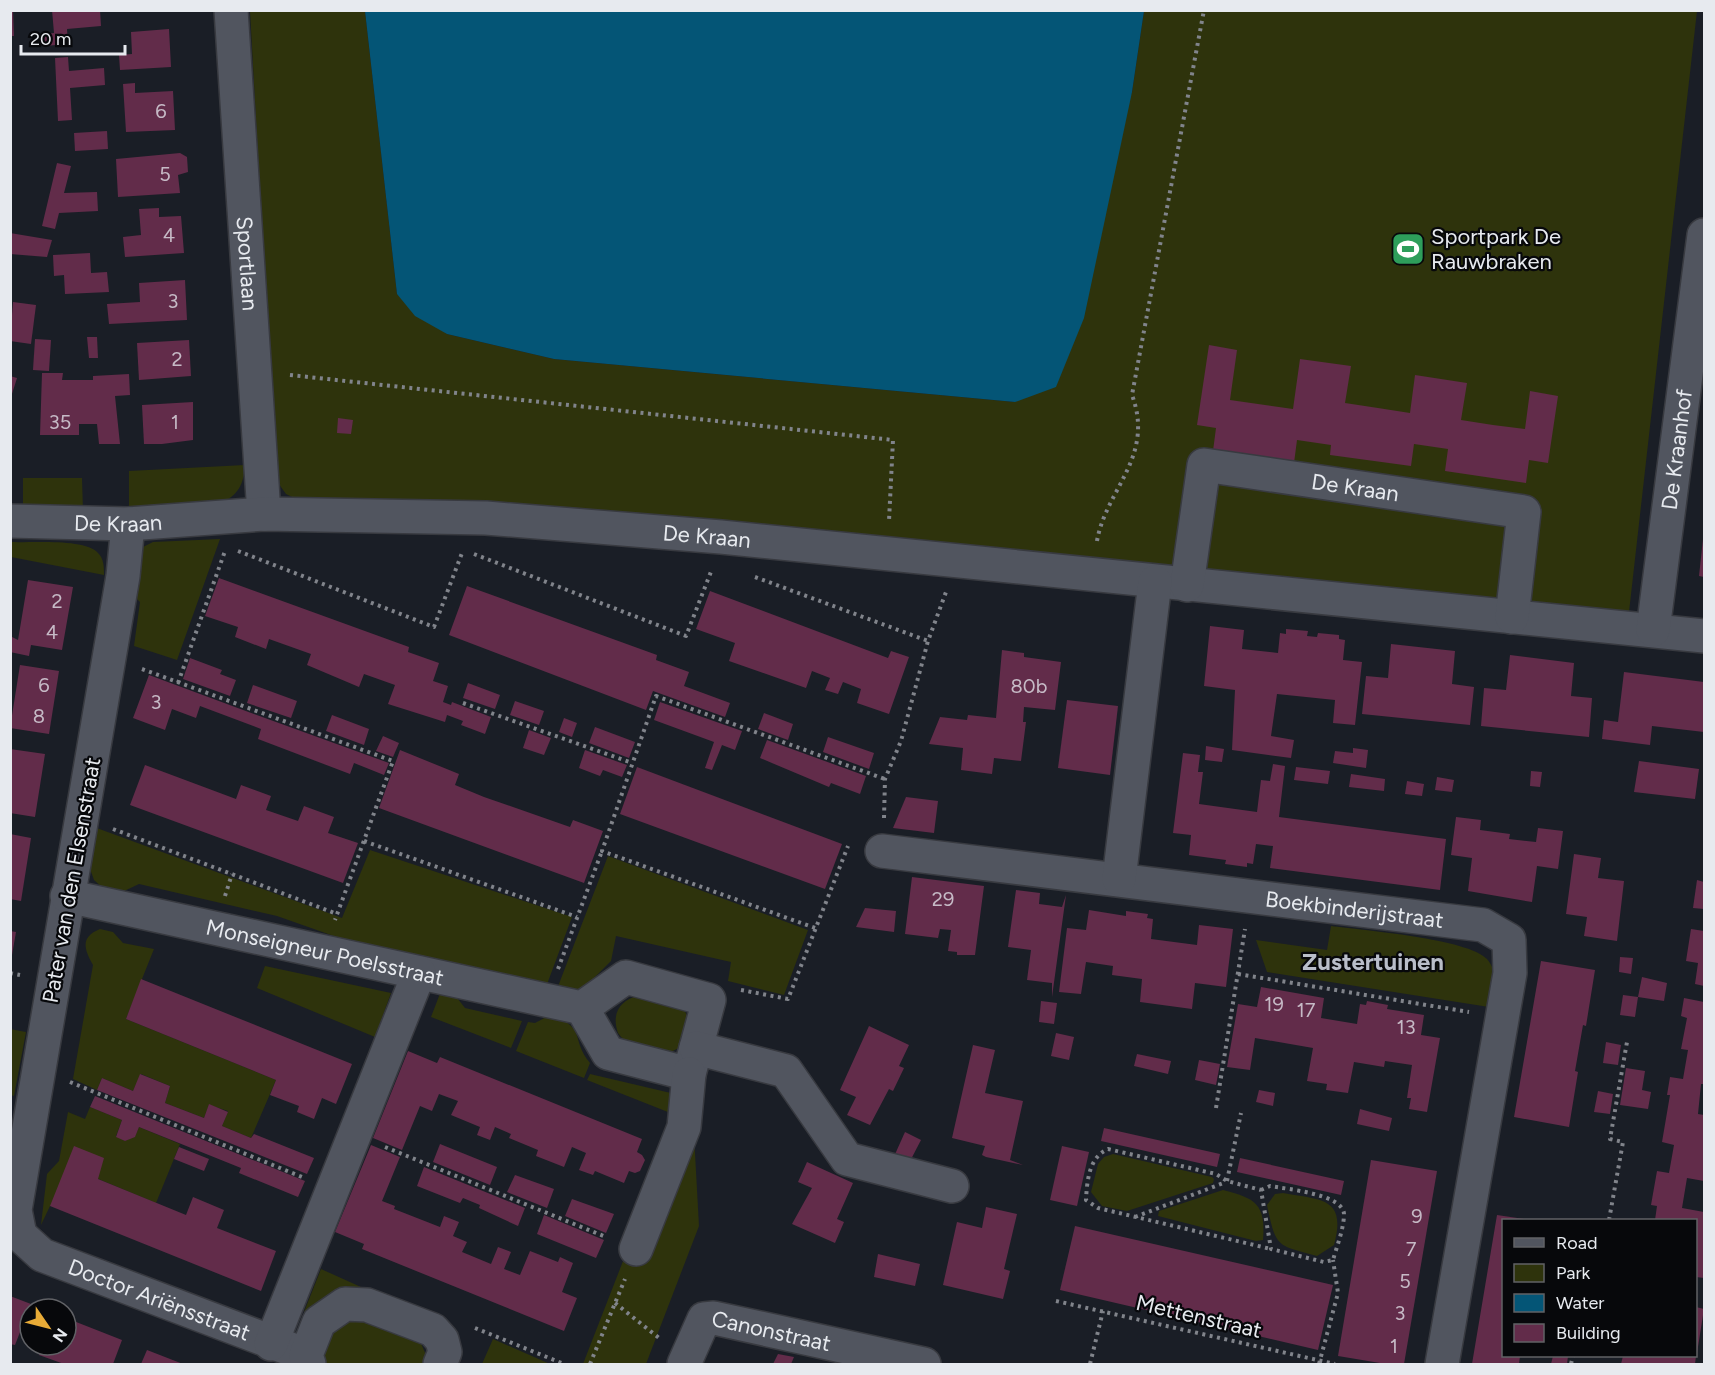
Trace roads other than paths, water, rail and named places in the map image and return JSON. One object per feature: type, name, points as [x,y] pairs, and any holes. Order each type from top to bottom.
[{"type":"street","name":"Sportlaan","points":[[231,10],[264,514]]},
{"type":"street","name":"De Kraanhof","points":[[1653,630],[1704,235]]},
{"type":"street","name":"De Kraan","points":[[1187,585],[1203,465],[1524,512],[1512,617]]},
{"type":"street","name":"De Kraan","points":[[10,521],[128,524],[264,514],[486,518],[721,537],[1704,636]]},
{"type":"street","name":"Pater van den Elsenstraat","points":[[20,1235],[15,1210],[123,576],[128,524]]},
{"type":"street","points":[[1119,879],[1155,582]]},
{"type":"street","name":"Boekbinderijstraat","points":[[882,851],[1483,925],[1509,940],[1510,973],[1442,1365]]},
{"type":"street","name":"Monseigneur Poelsstraat","points":[[68,896],[582,1008]]},
{"type":"street","points":[[272,1344],[419,973]]},
{"type":"street","points":[[636,1249],[684,1127],[693,1061],[709,1000],[626,977],[582,1008],[608,1053],[693,1061],[786,1071],[847,1159],[952,1186]]},
{"type":"street","name":"Doctor Ariënsstraat","points":[[20,1235],[42,1255],[272,1344],[307,1360],[319,1322],[345,1304],[367,1305],[433,1330],[441,1352]]},
{"type":"street","name":"Canonstraat","points":[[685,1360],[704,1319],[714,1318],[924,1365]]},
{"type":"water","points":[[365,11],[1144,11],[1132,92],[1084,318],[1056,387],[1015,402],[554,359],[447,334],[415,316],[397,294]]},
{"type":"place","name":"Sportpark De Rauwbraken","points":[[1408,249]]},
{"type":"district","name":"Zustertuinen","points":[[1373,962]]}]
